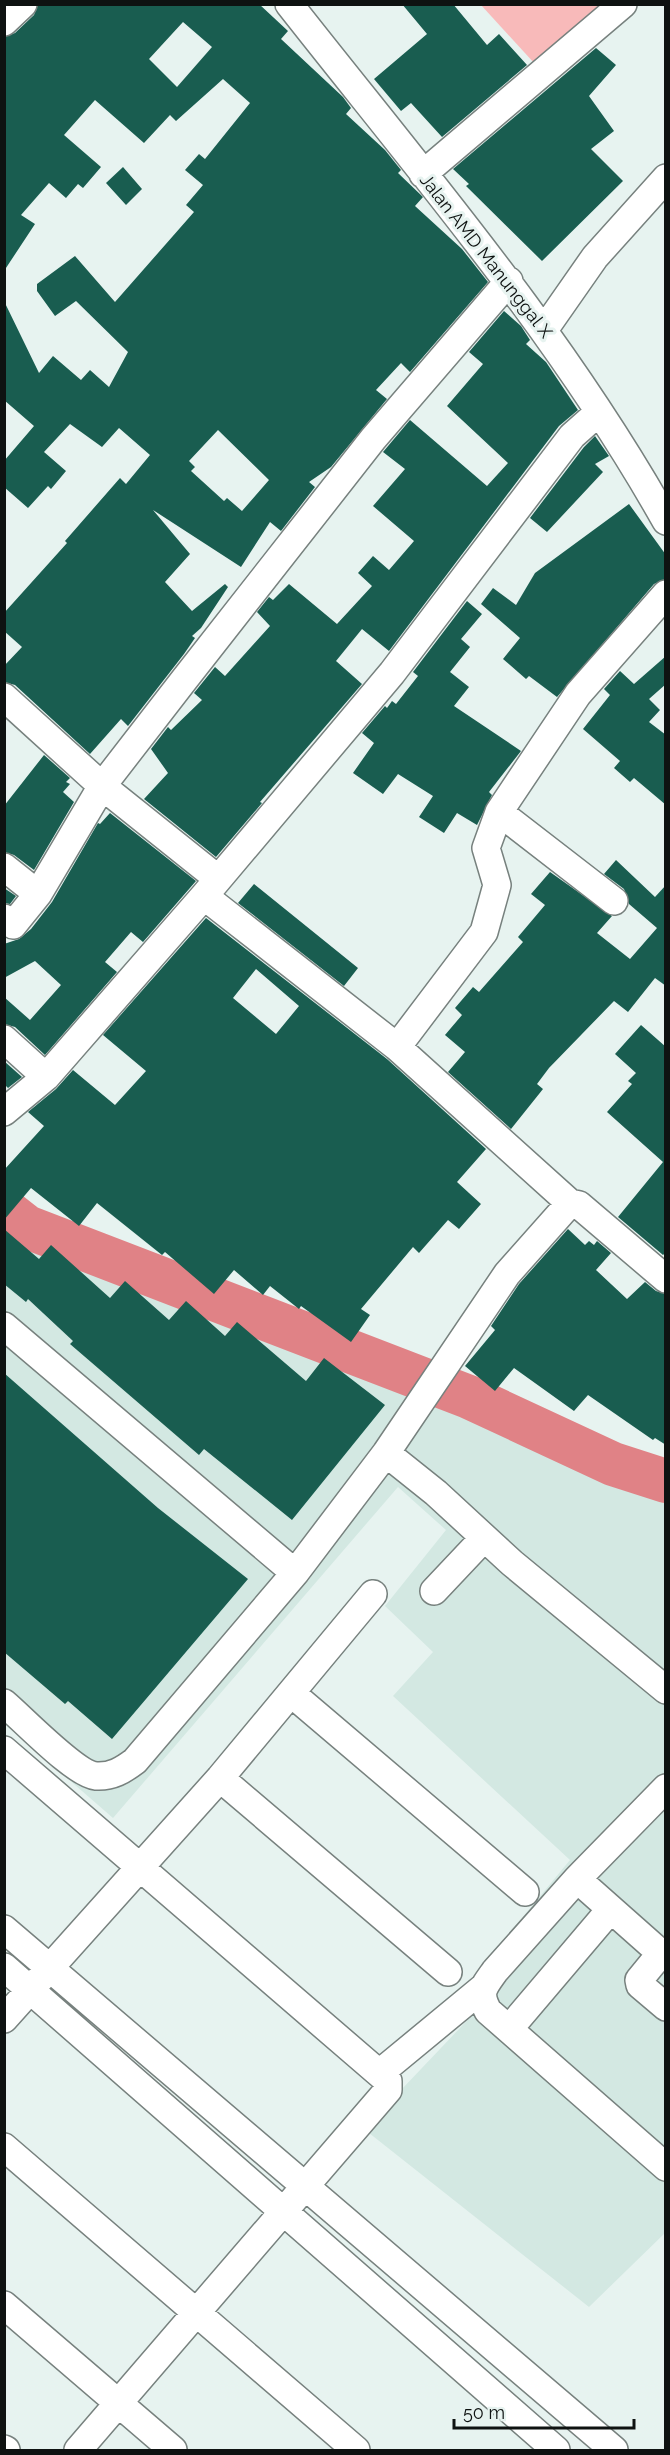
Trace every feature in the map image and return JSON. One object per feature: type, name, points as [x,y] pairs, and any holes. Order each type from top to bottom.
[{"type":"street","points":[[4,22],[23,4]]},
{"type":"street","name":"Jalan AMD Manunggal X","points":[[289,4],[509,281],[663,509]]},
{"type":"street","points":[[423,174],[623,4]]},
{"type":"street","points":[[544,330],[595,257],[666,178]]},
{"type":"street","points":[[4,918],[13,925],[38,894],[102,786],[424,376],[509,281]]},
{"type":"street","points":[[4,1112],[46,1077],[211,887],[392,673],[572,436],[599,412]]},
{"type":"street","points":[[397,1047],[484,932],[497,885],[486,848],[499,812],[578,694],[666,594]]},
{"type":"street","points":[[4,697],[211,887],[397,1047],[570,1203],[579,1205],[666,1279]]},
{"type":"street","points":[[499,812],[614,901]]},
{"type":"street","points":[[4,867],[38,894]]},
{"type":"street","points":[[4,1039],[46,1077]]},
{"type":"street","points":[[4,1703],[74,1765],[95,1776],[118,1773],[135,1761],[295,1573],[386,1453],[507,1274],[570,1203]]},
{"type":"street","points":[[4,1326],[295,1573]]},
{"type":"street","points":[[386,1453],[666,1690]]},
{"type":"street","points":[[434,1591],[484,1538]]},
{"type":"street","points":[[4,2019],[220,1778],[373,1594]]},
{"type":"street","points":[[291,1693],[525,1892]]},
{"type":"street","points":[[4,1750],[381,2072],[388,2081],[388,2090],[78,2451]]},
{"type":"street","points":[[220,1778],[448,1972]]},
{"type":"street","points":[[381,2072],[484,1987],[576,1879],[666,1788]]},
{"type":"street","points":[[576,1879],[610,1910],[662,1951],[639,1980],[640,1985],[666,2007]]},
{"type":"street","points":[[509,2029],[610,1910]]},
{"type":"street","points":[[4,1929],[49,1970],[614,2451]]},
{"type":"street","points":[[4,1967],[555,2451]]},
{"type":"street","points":[[484,1987],[481,1998],[488,2012],[666,2167]]},
{"type":"street","points":[[4,2147],[356,2451]]},
{"type":"street","points":[[4,2305],[173,2451]]},
{"type":"shaded area","points":[[481,5],[602,5],[535,64]]},
{"type":"shaded area","points":[[5,1212],[22,1228],[481,1389],[665,1480],[665,2233],[589,2307],[364,2129],[478,2009],[461,1992],[570,1860],[393,1696],[433,1652],[385,1606],[446,1530],[398,1487],[113,1818],[5,1724]]},
{"type":"building","points":[[38,4],[259,4],[288,31],[281,39],[343,97],[351,108],[346,114],[385,150],[401,170],[398,173],[423,197],[415,206],[462,249],[488,282],[410,372],[401,363],[376,390],[387,399],[331,467],[309,482],[315,487],[281,531],[270,522],[241,567],[153,510],[190,554],[165,582],[192,611],[225,584],[228,587],[201,628],[192,636],[195,638],[184,654],[128,726],[121,719],[90,754],[15,685],[4,682],[4,666],[22,647],[4,631],[4,613],[67,543],[65,541],[120,478],[126,484],[150,455],[119,428],[102,447],[70,424],[44,452],[66,471],[51,489],[48,486],[28,508],[4,487],[4,461],[34,426],[4,400],[4,301],[39,373],[53,356],[81,380],[90,370],[109,387],[128,352],[76,301],[55,316],[37,291],[37,284],[75,256],[115,302],[194,212],[186,205],[203,185],[185,170],[199,154],[205,159],[250,103],[223,79],[176,121],[170,115],[144,143],[95,100],[64,135],[101,167],[83,188],[78,184],[66,198],[49,183],[21,215],[35,224],[4,271],[4,37],[15,33],[34,15]],"holes":[[[183,22],[212,47],[177,87],[149,59]],[[218,430],[269,480],[242,511],[227,498],[224,501],[191,471],[195,467],[189,461]]]},
{"type":"building","points":[[402,4],[453,4],[487,45],[499,34],[527,65],[442,137],[411,103],[401,111],[374,79],[427,34]]},
{"type":"building","points":[[596,48],[616,65],[589,96],[614,131],[591,149],[623,181],[542,261],[466,186],[469,184],[453,169]]},
{"type":"building","points":[[123,167],[142,189],[126,205],[106,183]]},
{"type":"building","points":[[504,311],[521,326],[530,340],[526,344],[546,362],[578,410],[559,426],[389,651],[362,629],[336,661],[362,684],[260,802],[262,803],[216,857],[144,799],[168,773],[151,749],[168,727],[171,730],[202,700],[194,693],[215,667],[225,676],[270,626],[257,612],[269,597],[273,600],[289,584],[337,624],[372,586],[358,573],[373,556],[389,570],[414,541],[373,506],[405,469],[383,452],[410,420],[487,486],[508,463],[447,406],[483,364],[469,352]]},
{"type":"building","points":[[595,436],[609,456],[595,464],[603,472],[547,532],[530,518]]},
{"type":"building","points":[[629,504],[666,555],[666,579],[654,584],[557,697],[529,676],[526,679],[503,659],[520,638],[481,604],[493,588],[516,605],[535,573]]},
{"type":"building","points":[[467,601],[482,614],[461,639],[470,647],[450,672],[469,687],[454,706],[521,751],[489,792],[492,795],[477,825],[457,813],[444,833],[419,817],[433,796],[398,774],[383,794],[353,773],[374,743],[362,733],[385,706],[387,708],[392,701],[396,704],[418,676],[413,672]]},
{"type":"building","points":[[666,656],[666,684],[649,699],[660,710],[649,722],[666,735],[666,805],[634,778],[630,782],[614,768],[620,761],[583,729],[610,695],[604,689],[620,671],[634,684]]},
{"type":"building","points":[[44,755],[70,778],[66,782],[70,784],[63,792],[74,802],[34,870],[14,855],[4,852],[4,806]]},
{"type":"building","points":[[110,813],[196,881],[143,942],[131,932],[105,962],[117,972],[45,1055],[15,1027],[4,1024],[4,997],[30,1020],[61,985],[35,961],[4,978],[4,944],[19,939],[31,929],[52,902],[98,823],[100,824]]},
{"type":"building","points":[[616,860],[655,897],[666,885],[666,986],[655,978],[628,1012],[614,1001],[549,1068],[537,1084],[543,1089],[511,1129],[448,1072],[465,1052],[445,1035],[462,1015],[455,1008],[473,987],[479,992],[523,942],[518,937],[545,905],[531,894],[550,872],[612,916],[597,933],[630,959],[657,928],[629,904],[624,889],[604,874]]},
{"type":"building","points":[[254,884],[358,968],[344,986],[238,903]]},
{"type":"building","points":[[4,888],[16,896],[10,904],[4,903]]},
{"type":"building","points":[[206,918],[387,1059],[486,1149],[457,1182],[481,1204],[459,1229],[448,1220],[419,1253],[413,1247],[361,1309],[370,1315],[351,1342],[301,1306],[299,1309],[270,1286],[263,1295],[234,1270],[214,1294],[165,1252],[162,1255],[97,1203],[79,1226],[31,1188],[4,1220],[4,1170],[44,1126],[28,1112],[56,1089],[73,1070],[115,1105],[146,1071],[103,1035]],"holes":[[[256,969],[299,1006],[276,1034],[233,998]]]},
{"type":"building","points":[[641,1025],[666,1047],[666,1252],[663,1255],[618,1217],[663,1162],[607,1112],[632,1084],[628,1081],[636,1073],[615,1054]]},
{"type":"building","points":[[4,1061],[22,1077],[8,1088],[4,1084]]},
{"type":"building","points":[[4,1229],[39,1259],[51,1245],[110,1298],[125,1281],[169,1320],[186,1301],[225,1336],[237,1322],[306,1381],[324,1358],[385,1405],[292,1520],[204,1449],[199,1455],[70,1344],[73,1341],[28,1299],[26,1302],[4,1284]]},
{"type":"building","points":[[568,1229],[585,1245],[589,1241],[594,1245],[597,1241],[611,1253],[596,1270],[627,1299],[645,1282],[656,1291],[666,1294],[666,1445],[655,1438],[653,1440],[588,1395],[574,1411],[514,1368],[495,1391],[465,1366],[495,1330],[491,1326],[519,1284]]},
{"type":"building","points":[[4,1373],[158,1508],[248,1579],[112,1739],[68,1701],[65,1704],[4,1652]]},
{"type":"waterway","points":[[4,1209],[27,1227],[469,1397],[613,1464],[666,1481]]}]
